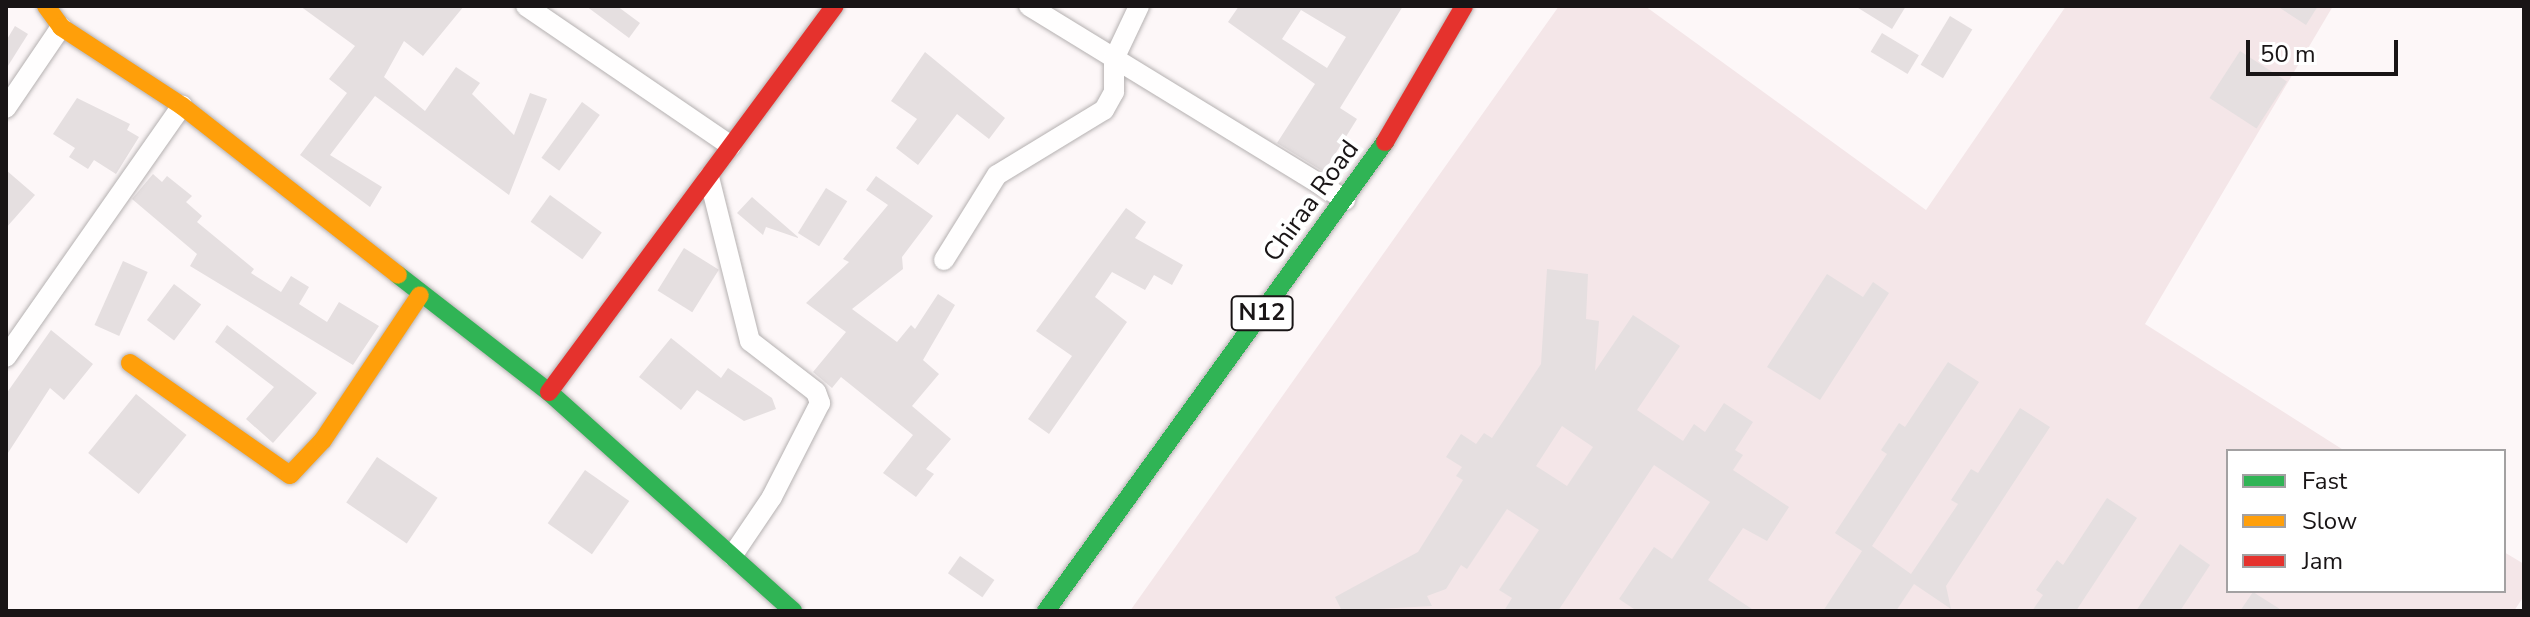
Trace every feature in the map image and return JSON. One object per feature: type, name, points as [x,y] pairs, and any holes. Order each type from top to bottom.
[{"type":"main road","points":[[46,6],[61,27],[182,106],[420,295],[549,392],[793,611]]},
{"type":"main road","points":[[549,392],[835,6]]},
{"type":"main road","name":"Chiraa Road","points":[[1046,611],[1404,115],[1464,6]]},
{"type":"main road","points":[[130,363],[261,460],[290,475],[323,440],[420,295]]},
{"type":"street","points":[[526,6],[731,146]]},
{"type":"street","points":[[1029,6],[1345,200]]},
{"type":"street","points":[[944,260],[997,175],[1104,110],[1114,92],[1114,59],[1139,6]]},
{"type":"street","points":[[6,108],[61,27]]},
{"type":"street","points":[[6,357],[182,106]]},
{"type":"street","points":[[709,177],[750,341],[816,392],[820,403],[772,497],[732,556]]},
{"type":"shaded area","points":[[1559,6],[1645,6],[1926,210],[2066,6],[2333,6],[2145,324],[2342,449],[2226,449],[2226,593],[2506,593],[2506,553],[2524,564],[2524,596],[2514,611],[1130,611]]},
{"type":"building","points":[[300,6],[464,6],[423,56],[404,41],[384,77],[425,111],[456,67],[480,83],[472,94],[514,135],[530,93],[547,99],[509,195],[375,96],[330,155],[382,187],[370,207],[300,155],[347,93],[329,79],[355,46]]},
{"type":"building","points":[[586,6],[617,6],[640,23],[629,38]]},
{"type":"building","points":[[1239,6],[1403,6],[1340,108],[1357,119],[1324,172],[1277,143],[1315,84],[1228,22]],"holes":[[[1301,10],[1346,37],[1327,68],[1282,39]]]},
{"type":"building","points":[[1855,6],[1906,6],[1892,29]]},
{"type":"building","points":[[2277,6],[2318,6],[2306,25]]},
{"type":"building","points":[[1950,16],[1972,29],[1943,78],[1921,65]]},
{"type":"building","points":[[15,26],[28,34],[6,69],[6,41]]},
{"type":"building","points":[[1882,33],[1919,55],[1908,74],[1871,52]]},
{"type":"building","points":[[2240,51],[2287,81],[2256,128],[2210,98]]},
{"type":"building","points":[[925,52],[1005,118],[989,139],[957,114],[918,165],[896,148],[917,119],[891,101]]},
{"type":"building","points":[[77,98],[130,124],[127,130],[139,137],[116,174],[94,160],[88,169],[69,157],[75,148],[53,134]]},
{"type":"building","points":[[582,102],[600,115],[559,171],[541,158]]},
{"type":"building","points":[[6,170],[35,195],[6,228]]},
{"type":"building","points":[[153,174],[162,182],[167,176],[192,196],[186,202],[202,216],[197,222],[254,269],[251,273],[281,292],[291,276],[309,287],[299,304],[327,322],[339,302],[379,326],[353,365],[190,266],[197,254],[132,199]]},
{"type":"building","points":[[876,176],[933,216],[902,257],[903,269],[852,309],[897,342],[911,325],[915,329],[938,294],[955,305],[923,360],[939,374],[912,406],[951,439],[926,469],[934,474],[916,497],[883,473],[913,435],[841,377],[832,388],[813,372],[846,332],[806,303],[849,262],[843,259],[888,205],[866,190]]},
{"type":"building","points":[[826,188],[847,201],[819,246],[798,233]]},
{"type":"building","points":[[550,195],[602,233],[582,259],[531,222]]},
{"type":"building","points":[[752,197],[798,238],[766,227],[763,235],[737,213]]},
{"type":"building","points":[[1126,208],[1146,222],[1135,238],[1183,265],[1172,285],[1154,275],[1145,290],[1112,272],[1095,297],[1127,322],[1049,434],[1028,419],[1072,356],[1036,331]]},
{"type":"building","points":[[684,248],[719,270],[692,312],[658,290]]},
{"type":"building","points":[[123,261],[148,272],[119,336],[95,325]]},
{"type":"building","points":[[1547,269],[1588,274],[1586,319],[1599,321],[1595,371],[1633,315],[1680,346],[1637,410],[1683,441],[1694,424],[1705,432],[1724,403],[1753,422],[1735,450],[1743,455],[1733,470],[1789,507],[1767,541],[1743,528],[1708,580],[1755,611],[1637,611],[1619,599],[1654,547],[1672,559],[1710,502],[1654,465],[1558,611],[1504,611],[1512,598],[1499,590],[1539,530],[1507,509],[1467,569],[1461,565],[1446,589],[1427,596],[1432,606],[1342,611],[1335,597],[1418,552],[1463,480],[1456,476],[1462,467],[1446,457],[1461,434],[1476,444],[1484,433],[1492,438],[1541,364]],"holes":[[[1562,426],[1593,447],[1567,486],[1536,466]]]},
{"type":"building","points":[[1827,274],[1863,297],[1873,282],[1889,293],[1820,400],[1767,367]]},
{"type":"building","points":[[174,284],[201,304],[174,340],[147,320]]},
{"type":"building","points":[[227,325],[317,393],[273,443],[246,419],[274,387],[215,342]]},
{"type":"building","points":[[51,330],[93,364],[64,400],[50,388],[6,456],[6,394]]},
{"type":"building","points":[[671,338],[721,378],[728,368],[772,398],[776,409],[744,421],[697,390],[681,410],[639,377]]},
{"type":"building","points":[[1948,362],[1979,382],[1872,546],[1911,574],[1958,504],[1951,500],[1971,469],[1978,473],[2020,408],[2050,427],[1946,586],[1951,609],[1914,584],[1896,611],[1823,611],[1862,551],[1835,533],[1887,454],[1881,450],[1899,423],[1905,427]]},
{"type":"building","points":[[136,394],[187,435],[139,494],[88,453]]},
{"type":"building","points":[[377,457],[438,498],[407,543],[346,503]]},
{"type":"building","points":[[585,470],[629,501],[592,554],[548,523]]},
{"type":"building","points":[[2107,498],[2137,518],[2076,611],[2032,611],[2043,595],[2036,590],[2057,560],[2063,565]]},
{"type":"building","points":[[2180,544],[2210,565],[2180,611],[2136,611]]},
{"type":"building","points":[[960,556],[994,580],[982,597],[948,573]]},
{"type":"building","points":[[2255,593],[2283,611],[2240,611]]},
{"type":"traffic: fast","points":[[1046,611],[1385,142]]},
{"type":"traffic: fast","points":[[398,275],[549,392],[793,611]]},
{"type":"traffic: slow","points":[[46,6],[61,27],[182,106],[398,275]]},
{"type":"traffic: slow","points":[[130,363],[290,475],[323,440],[420,295]]},
{"type":"traffic: jam","points":[[549,392],[835,6]]},
{"type":"traffic: jam","points":[[1385,142],[1464,6]]}]
